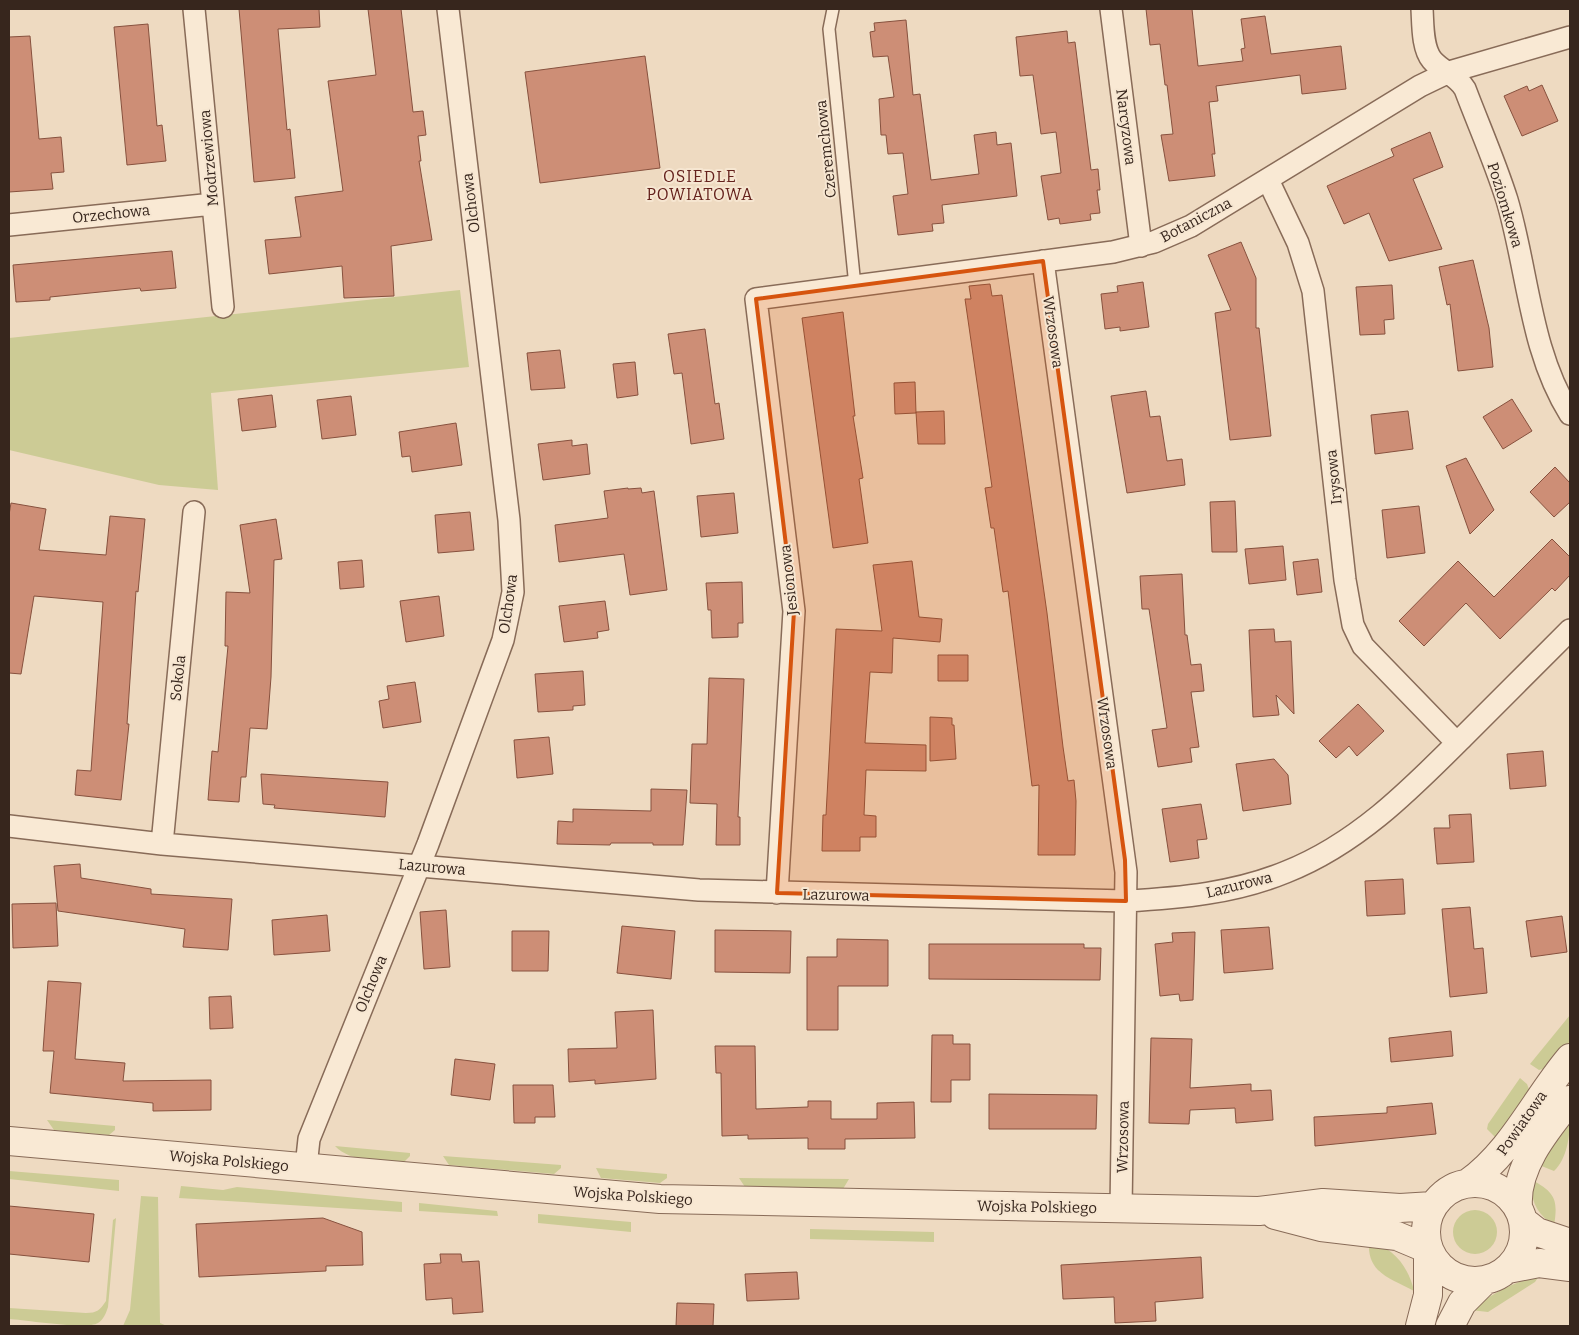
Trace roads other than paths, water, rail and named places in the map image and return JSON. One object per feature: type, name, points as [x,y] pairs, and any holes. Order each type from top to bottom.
[{"type":"street","name":"Modrzewiowa","points":[[194,9],[223,307]]},
{"type":"street","name":"Olchowa","points":[[306,1167],[309,1140],[318,1113],[419,865],[503,640],[513,583],[509,520],[448,9]]},
{"type":"street","name":"Narcyzowa","points":[[1111,9],[1141,246]]},
{"type":"street","name":"Poziomkowa","points":[[1422,9],[1426,40],[1431,59],[1458,79],[1465,89],[1506,199],[1544,358],[1553,385],[1570,414]]},
{"type":"street","name":"Botaniczna","points":[[756,299],[1043,261],[1141,246],[1166,238],[1191,226],[1268,180],[1392,102],[1449,72],[1570,37]]},
{"type":"street","name":"Irysowa","points":[[1268,180],[1292,228],[1313,290],[1345,580],[1349,609],[1356,635],[1371,657],[1457,743]]},
{"type":"street","name":"Orzechowa","points":[[9,225],[213,204]]},
{"type":"street","name":"Wrzosowa","points":[[1043,261],[1125,860],[1121,1209]]},
{"type":"street","name":"Jesionowa","points":[[756,299],[794,611],[777,894]]},
{"type":"street","name":"Sokola","points":[[162,844],[194,512]]},
{"type":"street","name":"Lazurowa","points":[[9,826],[162,844],[419,865],[634,886],[777,894],[1126,901],[1181,898],[1248,885],[1305,864],[1347,840],[1378,818],[1457,743],[1570,630]]},
{"type":"street","name":"Powiatowa","points":[[1468,1183],[1502,1152],[1546,1088],[1570,1058]]},
{"type":"street","name":"Powiatowa","points":[[1520,1214],[1518,1186],[1526,1166],[1570,1100]]},
{"type":"street","name":"Wojska Polskiego","points":[[9,1141],[660,1199],[1259,1211],[1322,1203],[1400,1208],[1433,1206]]},
{"type":"street","points":[[1420,1326],[1428,1295],[1427,1220],[1433,1206],[1442,1195],[1454,1187],[1468,1183],[1483,1184],[1497,1188],[1509,1196],[1520,1214],[1537,1232],[1570,1243]]},
{"type":"street","name":"Wojska Polskiego","points":[[1259,1211],[1321,1227],[1397,1236],[1428,1248]]},
{"type":"street","points":[[1508,1269],[1522,1247],[1520,1214]]},
{"type":"street","points":[[1428,1248],[1435,1261],[1446,1272],[1457,1278],[1484,1281]]},
{"type":"street","points":[[1450,1326],[1462,1303],[1484,1281],[1508,1269],[1539,1263],[1570,1267]]},
{"type":"lane","name":"Czeremchowa","points":[[833,9],[829,29],[855,286]]},
{"type":"district","name":"OSIEDLE POWIATOWA","points":[[700,185]]}]
